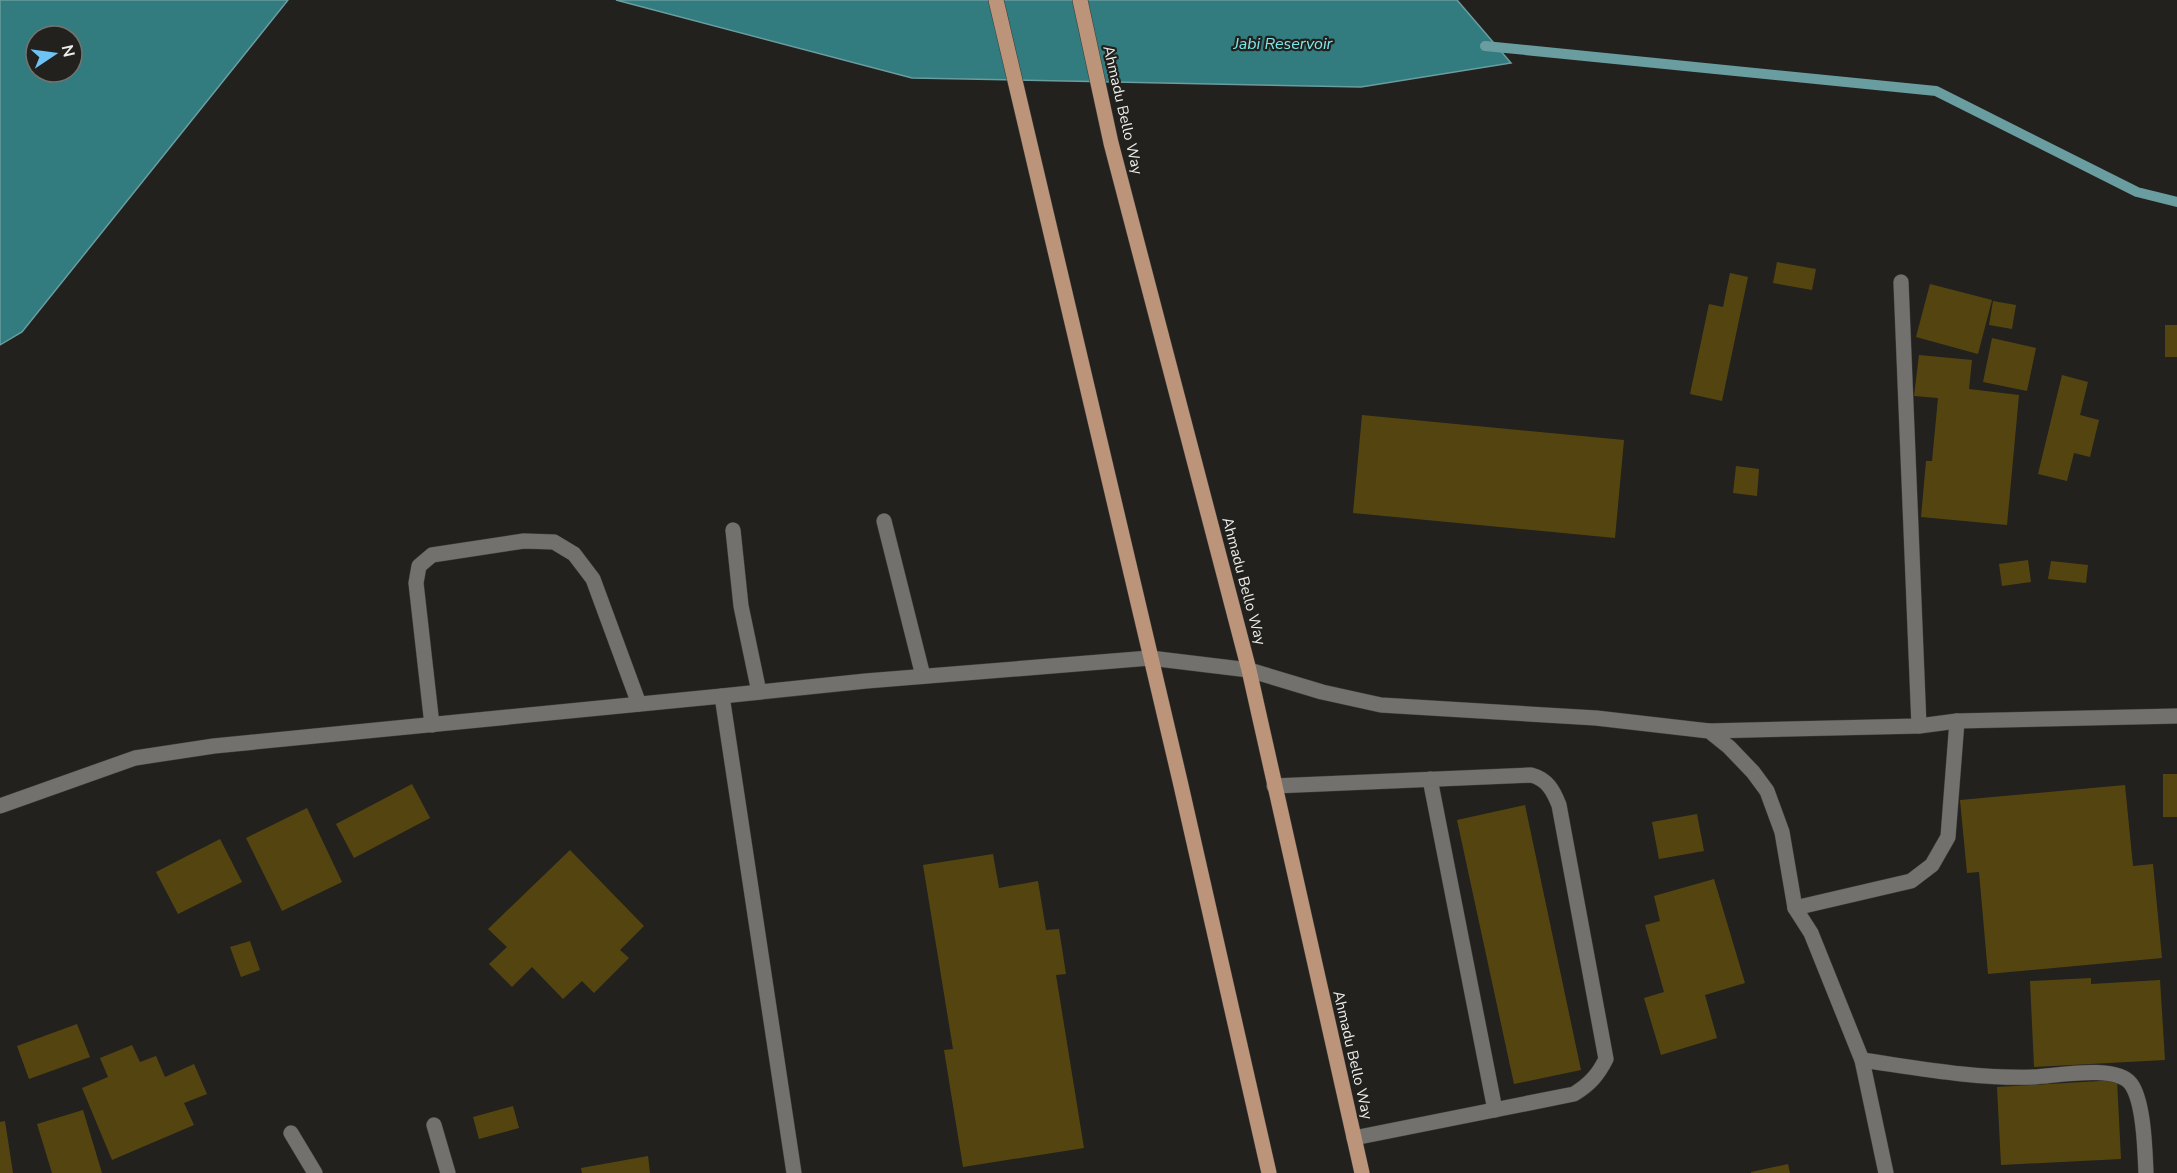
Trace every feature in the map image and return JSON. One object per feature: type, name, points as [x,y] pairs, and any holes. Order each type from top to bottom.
[{"type":"main road","points":[[996,0],[1269,1173]]},
{"type":"main road","name":"Ahmadu Bello Way","points":[[1080,0],[1112,143],[1249,670],[1362,1173]]},
{"type":"street","points":[[1901,282],[1919,726]]},
{"type":"street","points":[[884,521],[923,676]]},
{"type":"street","points":[[733,530],[741,606],[759,692]]},
{"type":"street","points":[[432,725],[416,583],[418,566],[432,555],[524,541],[554,542],[574,554],[593,579],[639,704]]},
{"type":"street","points":[[0,806],[135,758],[214,746],[923,676],[1150,658],[1249,670],[1322,692],[1381,705],[1596,718],[1709,731],[1919,726],[1957,721],[2177,716]]},
{"type":"street","points":[[722,696],[794,1173]]},
{"type":"street","points":[[1796,908],[1911,881],[1932,865],[1948,837],[1957,721]]},
{"type":"street","points":[[1709,731],[1745,764],[1767,791],[1782,832],[1796,908],[1811,933],[1862,1060],[1886,1173]]},
{"type":"street","points":[[1274,786],[1531,775],[1546,782],[1559,805],[1606,1059],[1597,1076],[1574,1094],[1354,1138]]},
{"type":"street","points":[[1430,779],[1495,1110]]},
{"type":"street","points":[[1862,1060],[1976,1075],[2033,1077],[2102,1073],[2123,1078],[2130,1083],[2138,1097],[2146,1173]]},
{"type":"street","points":[[434,1125],[448,1173]]},
{"type":"street","points":[[291,1133],[315,1173]]},
{"type":"water","points":[[0,0],[288,0],[22,332],[0,345]]},
{"type":"water","name":"Jabi Reservoir","points":[[616,0],[1457,0],[1511,63],[1361,87],[912,78]]},
{"type":"building","points":[[1777,262],[1816,269],[1812,290],[1773,283]]},
{"type":"building","points":[[1730,273],[1748,277],[1722,401],[1690,394],[1709,304],[1723,307]]},
{"type":"building","points":[[1930,284],[1992,300],[1978,354],[1916,337]]},
{"type":"building","points":[[1993,301],[2016,305],[2012,329],[1989,325]]},
{"type":"building","points":[[2165,325],[2177,325],[2177,357],[2165,357]]},
{"type":"building","points":[[1992,338],[2036,348],[2027,391],[1983,382]]},
{"type":"building","points":[[1919,355],[1972,360],[1969,389],[2019,395],[2007,525],[1921,517],[1926,461],[1932,461],[1938,398],[1914,396]]},
{"type":"building","points":[[2062,375],[2088,382],[2080,415],[2099,420],[2090,457],[2074,453],[2067,481],[2038,474]]},
{"type":"building","points":[[1362,415],[1624,440],[1615,538],[1353,513]]},
{"type":"building","points":[[1736,466],[1759,469],[1757,496],[1733,493]]},
{"type":"building","points":[[2028,560],[2031,582],[2002,586],[1999,564]]},
{"type":"building","points":[[2051,561],[2088,565],[2086,583],[2048,579]]},
{"type":"building","points":[[2163,774],[2177,774],[2177,817],[2163,817]]},
{"type":"building","points":[[412,784],[430,818],[354,858],[336,824]]},
{"type":"building","points":[[2125,785],[2133,866],[2153,864],[2162,958],[1988,974],[1979,872],[1967,873],[1960,800]]},
{"type":"building","points":[[1525,805],[1581,1070],[1514,1084],[1457,820]]},
{"type":"building","points":[[307,808],[342,882],[282,911],[246,838]]},
{"type":"building","points":[[1697,814],[1704,851],[1659,859],[1652,822]]},
{"type":"building","points":[[220,839],[242,882],[178,914],[156,872]]},
{"type":"building","points":[[570,850],[644,926],[620,950],[629,958],[594,993],[582,981],[563,999],[532,967],[512,987],[489,964],[507,947],[488,929]]},
{"type":"building","points":[[993,854],[999,888],[1038,881],[1046,930],[1059,929],[1066,974],[1056,975],[1084,1148],[963,1167],[944,1050],[953,1049],[923,865]]},
{"type":"building","points":[[1714,879],[1745,983],[1705,995],[1717,1038],[1661,1055],[1644,998],[1664,992],[1645,925],[1660,921],[1654,896]]},
{"type":"building","points":[[250,941],[260,970],[241,977],[230,947]]},
{"type":"building","points":[[2091,978],[2091,984],[2160,980],[2165,1060],[2034,1067],[2030,981]]},
{"type":"building","points":[[77,1024],[90,1057],[29,1079],[17,1046]]},
{"type":"building","points":[[132,1045],[140,1062],[156,1056],[165,1077],[194,1064],[207,1094],[184,1103],[194,1125],[112,1160],[82,1088],[108,1077],[100,1058]]},
{"type":"building","points":[[2117,1080],[2121,1159],[2001,1165],[1997,1087]]},
{"type":"building","points":[[513,1106],[519,1128],[479,1139],[473,1117]]},
{"type":"building","points":[[83,1110],[102,1173],[52,1173],[37,1124]]},
{"type":"building","points":[[5,1121],[13,1173],[0,1173],[0,1122]]},
{"type":"building","points":[[648,1156],[650,1173],[582,1173],[581,1168]]},
{"type":"building","points":[[1788,1164],[1790,1173],[1751,1173],[1751,1172]]},
{"type":"waterway","points":[[1485,46],[1936,91],[2137,192],[2177,202]]}]
